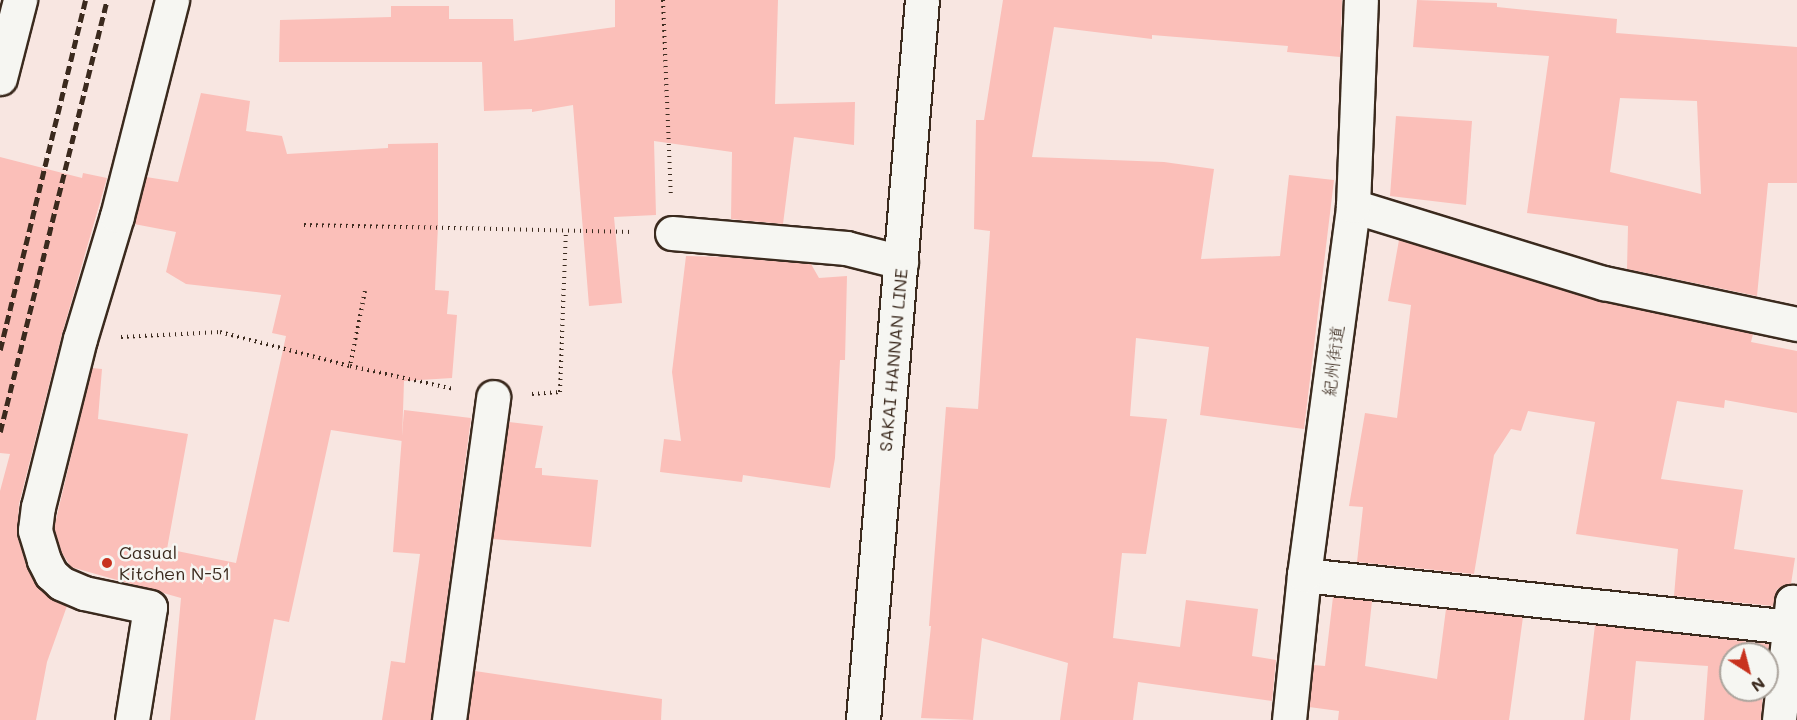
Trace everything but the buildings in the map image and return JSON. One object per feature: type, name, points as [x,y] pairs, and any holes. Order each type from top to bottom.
[{"type":"street","points":[[0,78],[20,0]]},
{"type":"street","points":[[132,720],[150,607],[84,593],[61,583],[51,574],[44,560],[35,530],[38,507],[80,339],[117,216],[172,0]]},
{"type":"street","name":"SAKAI HANNAN LINE","points":[[863,720],[922,0]]},
{"type":"street","name":"紀州街道","points":[[1289,720],[1304,575],[1353,206],[1362,0]]},
{"type":"street","points":[[1353,206],[1604,283],[1797,324]]},
{"type":"street","points":[[672,233],[846,248],[901,262]]},
{"type":"street","points":[[449,720],[493,397]]},
{"type":"street","points":[[1304,575],[1793,615],[1779,720]]},
{"type":"path","points":[[304,225],[672,233],[663,0]]},
{"type":"path","points":[[80,339],[220,332],[350,366],[493,397],[560,392],[566,231]]},
{"type":"path","points":[[350,366],[365,291]]},
{"type":"railway","points":[[0,350],[85,0]]},
{"type":"railway","points":[[0,432],[107,0]]},
{"type":"place","name":"Casual Kitchen N-51","points":[[107,563]]}]
